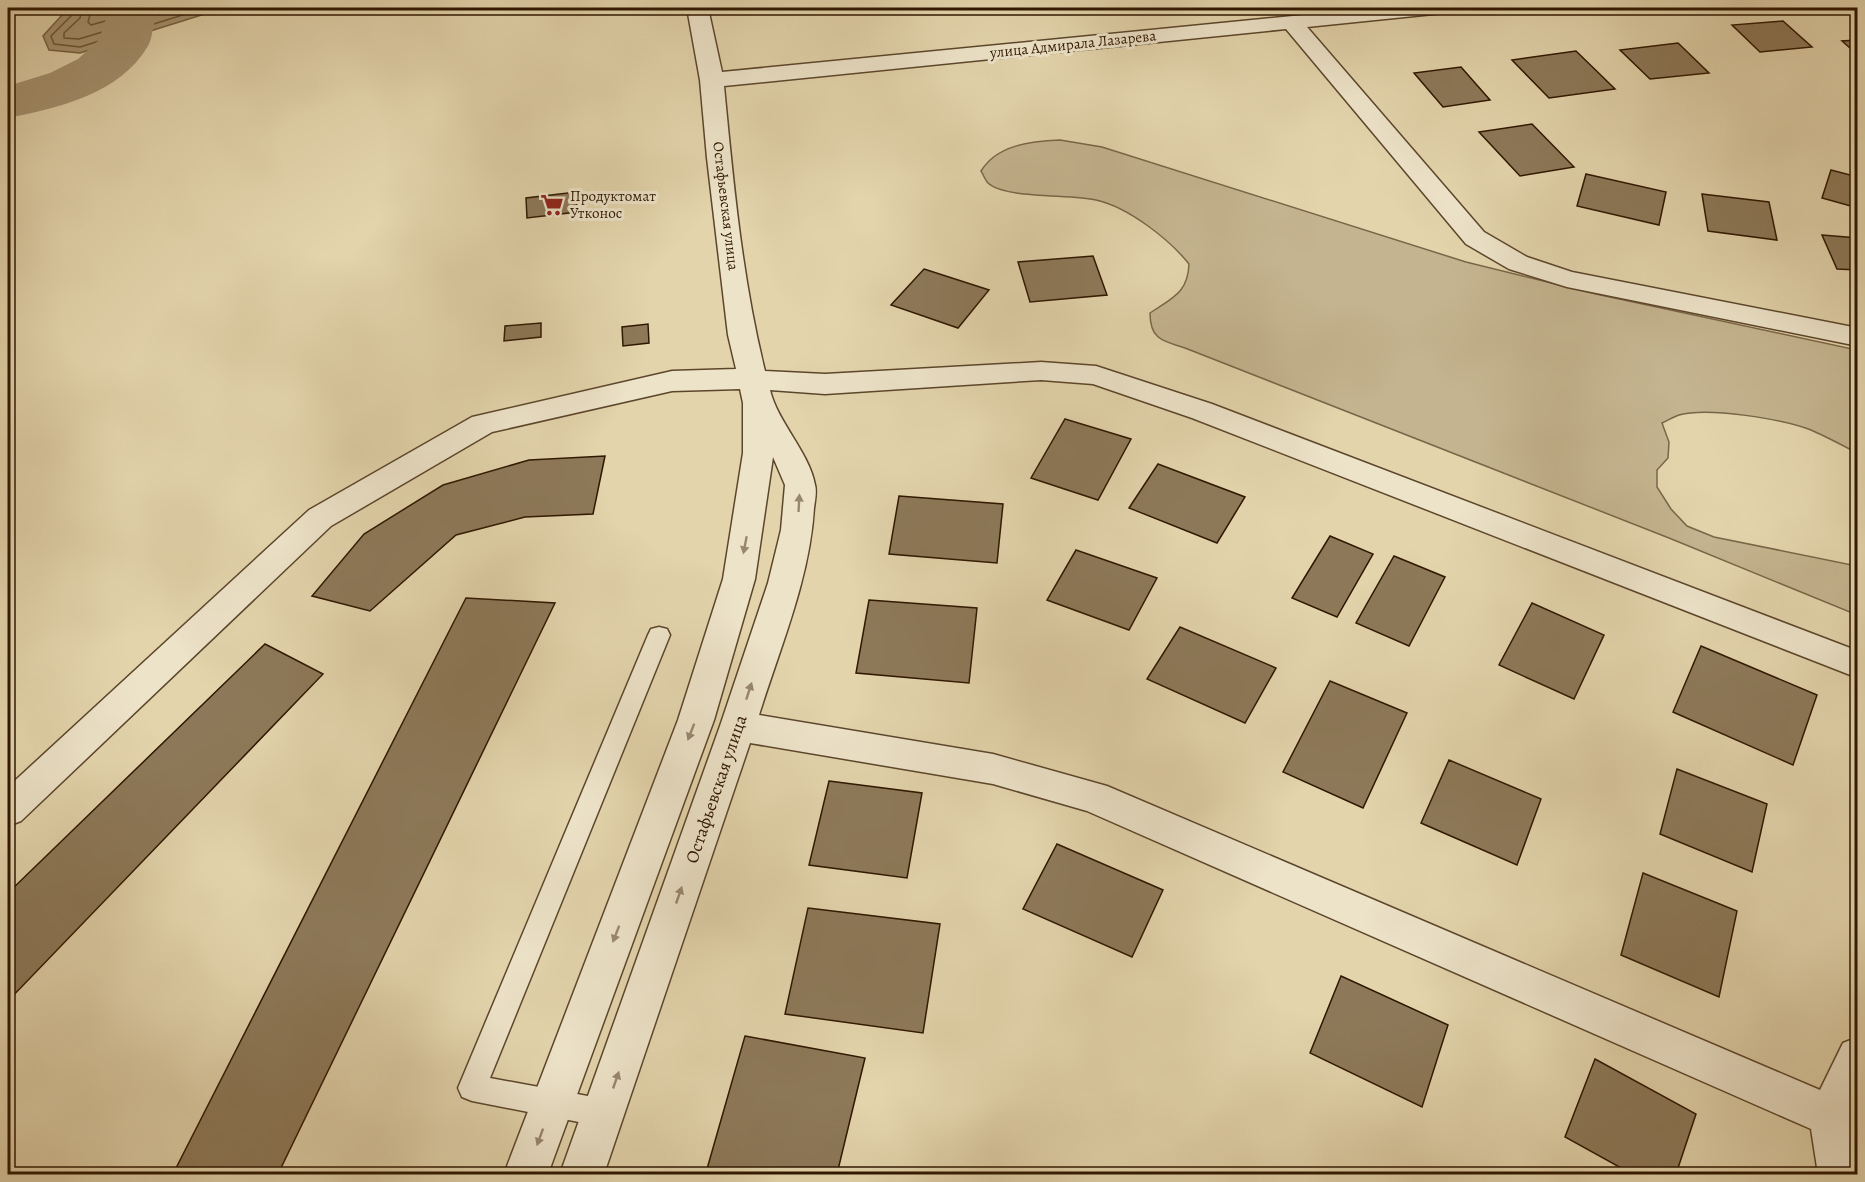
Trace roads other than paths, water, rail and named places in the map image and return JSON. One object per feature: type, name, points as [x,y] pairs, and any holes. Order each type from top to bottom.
[{"type":"street","name":"Остафьевская улица","points":[[526,1174],[696,720],[735,590],[748,530],[758,453],[755,391],[739,311],[719,158],[712,80],[697,8]]},
{"type":"street","name":"улица Адмирала Лазарева","points":[[712,80],[1434,8]]},
{"type":"street","points":[[1292,23],[1475,238],[1518,263],[1567,279],[1857,337]]},
{"type":"street","points":[[8,810],[320,518],[483,424],[672,381],[720,378],[755,391],[825,384],[1041,371],[1096,375],[1202,411],[1857,665]]},
{"type":"street","name":"Остафьевская улица","points":[[582,1174],[738,726],[784,583],[797,530],[800,485],[755,391]]},
{"type":"street","points":[[738,726],[993,769],[1094,796],[1830,1116]]},
{"type":"street","points":[[1840,1174],[1830,1116],[1857,1057]]},
{"type":"lane","points":[[604,1113],[472,1088],[659,635]]},
{"type":"water","points":[[72,8],[224,8],[80,53],[49,50],[43,36],[62,15]]},
{"type":"waterway","points":[[8,102],[68,84],[97,70],[122,46],[130,21],[139,8]]},
{"type":"place","name":"Продуктомат Утконос","points":[[552,205]]}]
